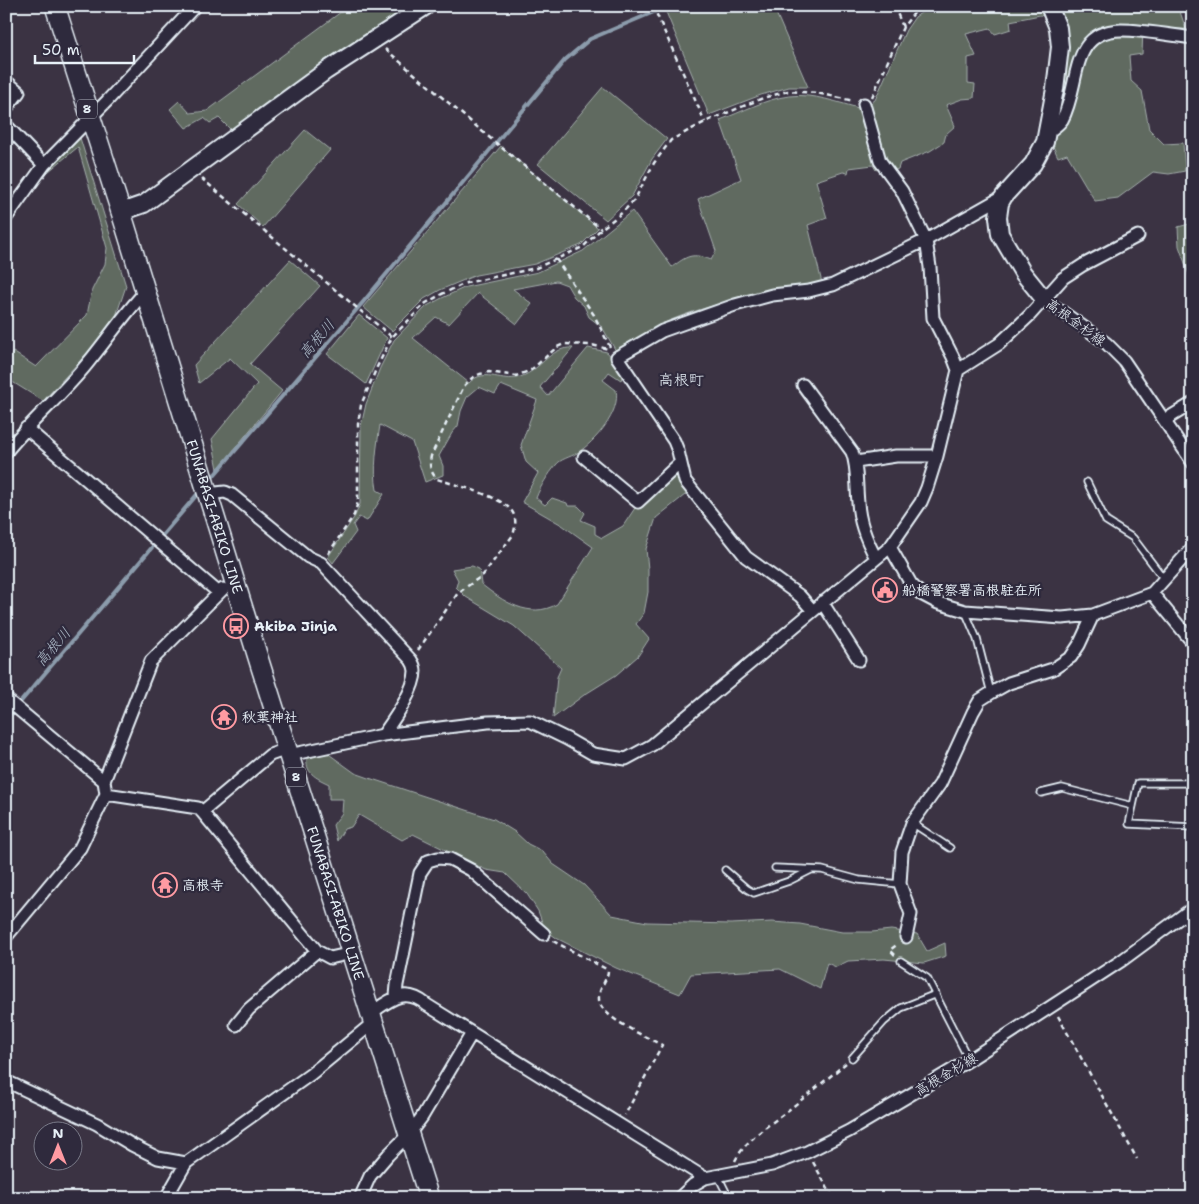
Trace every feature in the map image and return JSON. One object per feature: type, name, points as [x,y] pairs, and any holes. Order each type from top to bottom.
[{"type":"main road","name":"FUNABASI-ABIKO LINE","points":[[55,6],[429,1198]]},
{"type":"street","points":[[6,218],[44,165],[195,6]]},
{"type":"street","points":[[121,212],[144,204],[326,70],[426,6]]},
{"type":"street","name":"高根金杉線","points":[[1049,6],[1058,28],[1060,47],[1047,133],[1045,142],[1033,164],[1000,203],[998,217],[1000,234],[1023,274],[1044,299],[1106,343],[1124,361],[1193,463]]},
{"type":"street","points":[[1047,133],[1061,122],[1084,46],[1090,40],[1100,35],[1120,30],[1193,38]]},
{"type":"street","points":[[6,81],[19,92],[6,108]]},
{"type":"street","points":[[202,812],[270,755],[383,735],[488,722],[530,722],[567,739],[593,754],[626,759],[652,745],[890,546],[921,502],[937,456],[958,370],[933,318],[930,267],[926,240],[902,191],[880,161],[864,104]]},
{"type":"street","points":[[6,125],[44,165]]},
{"type":"street","points":[[812,611],[800,596],[746,557],[685,481],[674,441],[617,357],[662,331],[735,305],[772,295],[809,291],[833,285],[926,240],[1004,196]]},
{"type":"street","points":[[958,370],[999,344],[1029,316],[1063,278],[1083,265],[1138,236]]},
{"type":"street","points":[[6,452],[26,428],[86,365],[145,292]]},
{"type":"street","points":[[803,385],[852,452],[856,462],[858,505],[862,530],[876,558]]},
{"type":"street","points":[[1165,420],[1193,403]]},
{"type":"street","points":[[26,428],[219,593]]},
{"type":"street","points":[[856,462],[896,456],[937,456]]},
{"type":"street","points":[[584,457],[638,502],[680,463]]},
{"type":"street","points":[[207,494],[225,492],[232,495],[303,553],[321,564],[411,660],[415,669],[414,679],[396,716],[383,735]]},
{"type":"street","points":[[890,546],[911,584],[921,594],[938,603],[964,611],[1062,618],[1093,616],[1152,594],[1193,547]]},
{"type":"street","points":[[6,937],[80,848],[106,794],[104,780],[151,661],[234,577]]},
{"type":"street","points":[[1152,594],[1193,644]]},
{"type":"street","points":[[822,602],[859,660]]},
{"type":"street","points":[[906,937],[911,914],[900,884],[902,852],[912,823],[940,784],[973,712],[980,700],[991,693],[1010,683],[1053,670],[1071,657],[1079,646],[1093,616]]},
{"type":"street","points":[[14,706],[104,780]]},
{"type":"street","points":[[106,794],[198,808],[317,951],[326,958],[352,953]]},
{"type":"street","points":[[396,996],[396,986],[420,873],[428,861],[438,858],[450,858],[471,870],[544,934]]},
{"type":"street","name":"高根金杉線","points":[[679,1198],[704,1178],[772,1165],[807,1152],[849,1131],[969,1060],[1191,914]]},
{"type":"street","points":[[236,1025],[249,1009],[317,951]]},
{"type":"street","points":[[166,1198],[186,1164],[311,1074],[396,996],[410,996],[421,1000],[704,1178]]},
{"type":"street","points":[[360,1198],[370,1176],[422,1117],[472,1033]]},
{"type":"street","points":[[6,1081],[97,1124],[158,1158],[186,1164]]},
{"type":"lane","points":[[1087,482],[1106,521],[1133,538],[1164,579]]},
{"type":"lane","points":[[964,611],[977,639],[991,693]]},
{"type":"lane","points":[[1193,783],[1138,783],[1129,824],[1193,828]]},
{"type":"lane","points":[[1041,793],[1062,788],[1133,806]]},
{"type":"lane","points":[[912,823],[950,848]]},
{"type":"lane","points":[[775,868],[822,870],[859,880],[900,884]]},
{"type":"lane","points":[[725,870],[754,893],[789,881],[812,869]]},
{"type":"lane","points":[[902,961],[927,978],[969,1060]]},
{"type":"lane","points":[[852,1058],[884,1022],[901,1008],[936,994]]},
{"type":"lane","points":[[723,1175],[729,1198]]},
{"type":"path","points":[[894,6],[903,27]]},
{"type":"path","points":[[321,564],[354,514],[358,502],[358,424],[362,405],[377,367],[392,337],[426,304],[466,283],[536,268],[583,247],[635,199],[654,163],[671,140],[704,122],[762,98],[788,92],[817,94],[864,104],[873,96],[903,27],[914,13],[923,6]]},
{"type":"path","points":[[653,7],[704,122]]},
{"type":"path","points":[[374,40],[496,144],[601,229]]},
{"type":"path","points":[[190,169],[392,337]]},
{"type":"path","points":[[411,660],[458,593],[483,575],[513,535],[516,527],[515,517],[510,508],[492,498],[437,479],[429,465],[431,456],[464,386],[472,378],[480,374],[489,372],[516,376],[532,370],[557,347],[564,344],[592,345],[612,350],[594,315],[556,259]]},
{"type":"path","points":[[544,934],[555,942],[608,970],[608,974],[600,989],[599,1005],[622,1024],[662,1045],[619,1126]]},
{"type":"path","points":[[902,961],[890,950],[906,937]]},
{"type":"path","points":[[1052,1006],[1137,1159]]},
{"type":"path","points":[[723,1175],[738,1154],[764,1127],[852,1058]]},
{"type":"path","points":[[807,1152],[833,1198]]},
{"type":"green space","points":[[349,6],[408,6],[231,130],[219,118],[210,123],[204,118],[186,128],[170,109],[179,101],[190,113],[207,111]]},
{"type":"green space","points":[[680,6],[773,6],[808,87],[789,87],[761,95],[709,115],[666,12]]},
{"type":"green space","points":[[931,6],[1039,6],[1049,18],[1040,15],[1010,21],[1011,29],[995,34],[990,28],[966,34],[976,56],[968,58],[968,83],[975,84],[974,98],[962,99],[946,105],[955,126],[946,134],[944,142],[930,151],[900,163],[898,169],[893,171],[886,164],[876,170],[873,165],[849,168],[848,173],[843,172],[816,181],[827,218],[808,225],[822,283],[701,309],[662,324],[616,351],[602,327],[589,317],[584,306],[574,297],[567,285],[556,281],[513,289],[532,304],[517,324],[478,293],[449,324],[436,317],[413,338],[469,383],[480,376],[516,378],[531,371],[557,351],[573,348],[540,387],[548,396],[588,348],[607,352],[624,371],[621,380],[609,372],[603,380],[616,390],[615,408],[605,426],[584,448],[558,463],[545,480],[536,498],[545,505],[552,498],[567,503],[568,506],[578,506],[585,513],[581,520],[595,526],[595,534],[602,538],[623,526],[637,505],[678,470],[690,491],[656,518],[646,549],[648,592],[644,613],[636,624],[649,639],[638,656],[616,675],[584,695],[553,718],[557,677],[561,668],[514,626],[466,597],[456,587],[458,580],[452,569],[472,566],[479,569],[481,584],[498,597],[527,609],[547,608],[557,604],[593,547],[562,525],[522,502],[538,473],[526,462],[521,445],[537,400],[501,385],[495,394],[479,387],[467,397],[461,411],[458,426],[439,456],[443,466],[443,475],[425,482],[412,442],[380,425],[375,474],[377,490],[384,494],[367,521],[359,517],[353,525],[356,532],[333,563],[328,557],[355,516],[360,504],[361,426],[366,404],[380,368],[394,340],[427,306],[466,287],[538,272],[583,251],[632,211],[672,267],[690,256],[699,256],[711,260],[716,251],[698,199],[741,179],[720,120],[762,103],[798,95],[817,97],[862,109],[875,100],[906,30],[915,17]]},
{"type":"green space","points":[[1057,6],[1178,6],[1186,29],[1143,28],[1142,54],[1129,56],[1131,81],[1142,91],[1149,129],[1164,144],[1183,143],[1185,171],[1169,174],[1153,172],[1118,198],[1095,201],[1067,154],[1058,157],[1051,142]]},
{"type":"green space","points":[[603,87],[667,139],[652,159],[632,196],[606,220],[538,164]]},
{"type":"green space","points":[[305,130],[330,150],[263,227],[238,204]]},
{"type":"green space","points":[[80,138],[126,286],[113,325],[43,401],[6,378],[6,363],[13,352],[36,367],[87,315],[92,290],[105,264],[107,248],[78,147],[43,176]]},
{"type":"green space","points":[[501,146],[598,228],[581,245],[535,264],[476,275],[440,290],[424,299],[392,331],[363,307]]},
{"type":"green space","points":[[1193,223],[1193,286],[1179,246],[1178,227]]},
{"type":"green space","points":[[290,260],[320,286],[250,364],[282,391],[218,469],[212,439],[257,384],[230,358],[199,383],[194,365]]},
{"type":"green space","points":[[359,315],[387,338],[366,384],[327,354]]},
{"type":"green space","points":[[326,752],[355,773],[494,819],[515,832],[528,844],[542,851],[553,864],[584,885],[612,915],[647,922],[731,924],[772,922],[800,924],[842,932],[891,930],[917,934],[927,951],[945,943],[946,956],[924,963],[884,959],[848,961],[836,967],[827,963],[820,989],[780,969],[691,974],[680,994],[616,968],[558,939],[545,930],[538,911],[527,894],[505,873],[486,870],[413,834],[402,840],[359,815],[351,827],[344,829],[337,841],[333,825],[342,813],[343,799],[329,799],[329,784],[310,772],[307,764],[307,759]]},
{"type":"waterway","name":"高根川","points":[[210,480],[364,301],[565,60],[590,39],[668,6]]},
{"type":"waterway","name":"高根川","points":[[6,719],[200,491]]},
{"type":"place","name":"船橋警察署高根駐在所","points":[[885,590]]},
{"type":"place","name":"Akiba Jinja","points":[[236,626]]},
{"type":"place","name":"秋葉神社","points":[[224,717]]},
{"type":"place","name":"高根寺","points":[[165,885]]},
{"type":"district","name":"高根町","points":[[681,380]]}]
